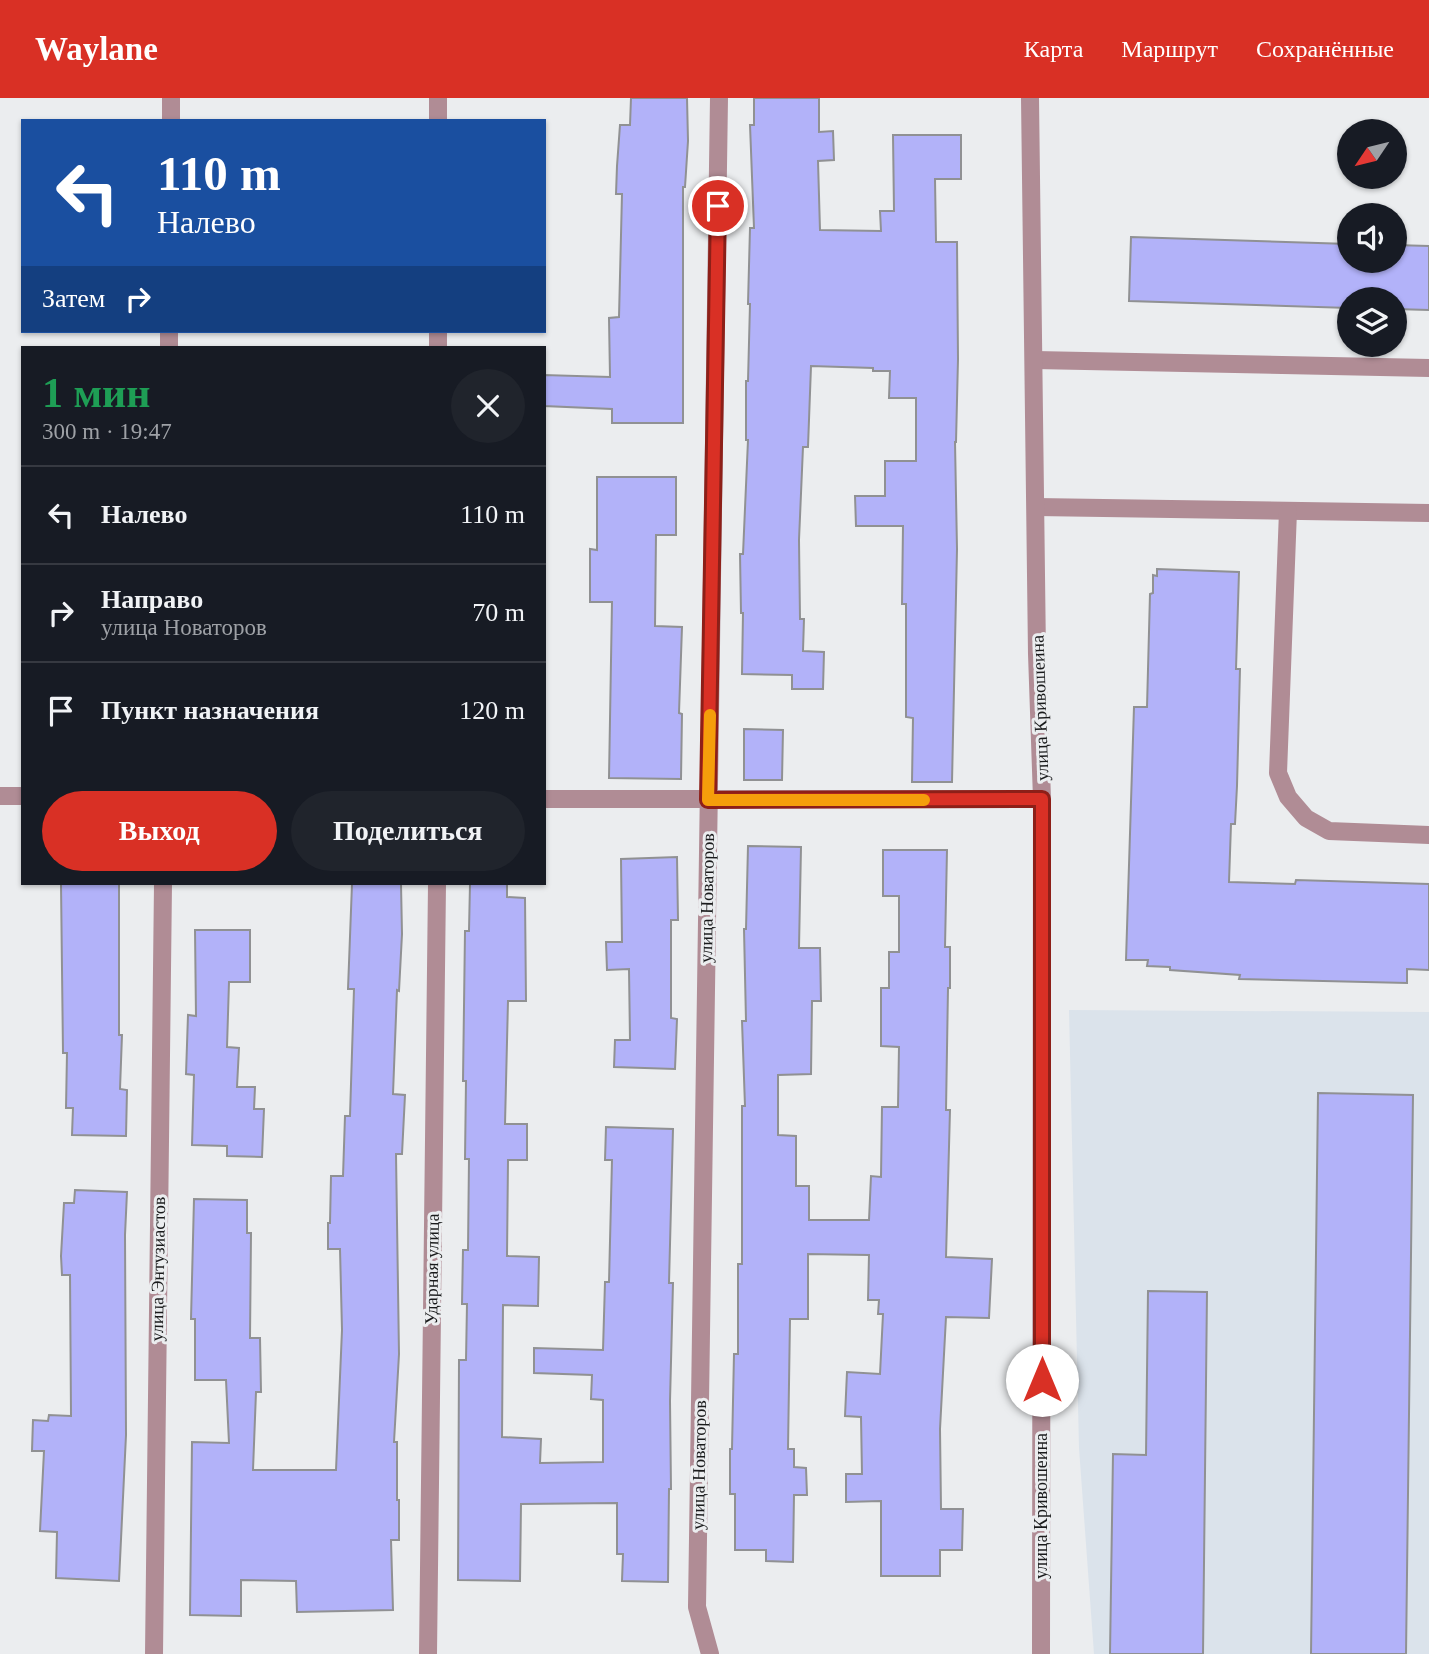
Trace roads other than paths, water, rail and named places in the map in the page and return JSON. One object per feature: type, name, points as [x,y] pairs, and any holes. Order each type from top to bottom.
[{"type":"street","points":[[171,98],[171,119]]},
{"type":"street","points":[[439,98],[439,119]]},
{"type":"street","name":"улица Новаторов","points":[[710,1654],[697,1607],[719,98]]},
{"type":"street","name":"улица Кривошеина","points":[[1030,98],[1037,654],[1042,799],[1041,1654]]},
{"type":"street","points":[[1035,360],[1429,368]]},
{"type":"street","points":[[1036,507],[1429,513]]},
{"type":"street","points":[[1288,511],[1278,773],[1288,797],[1306,818],[1329,831],[1429,835]]},
{"type":"street","points":[[0,796],[21,796]]},
{"type":"street","points":[[546,799],[1042,799]]},
{"type":"street","name":"улица Энтузиастов","points":[[154,1654],[163,885]]},
{"type":"street","name":"Ударная улица","points":[[428,1654],[437,885]]}]
